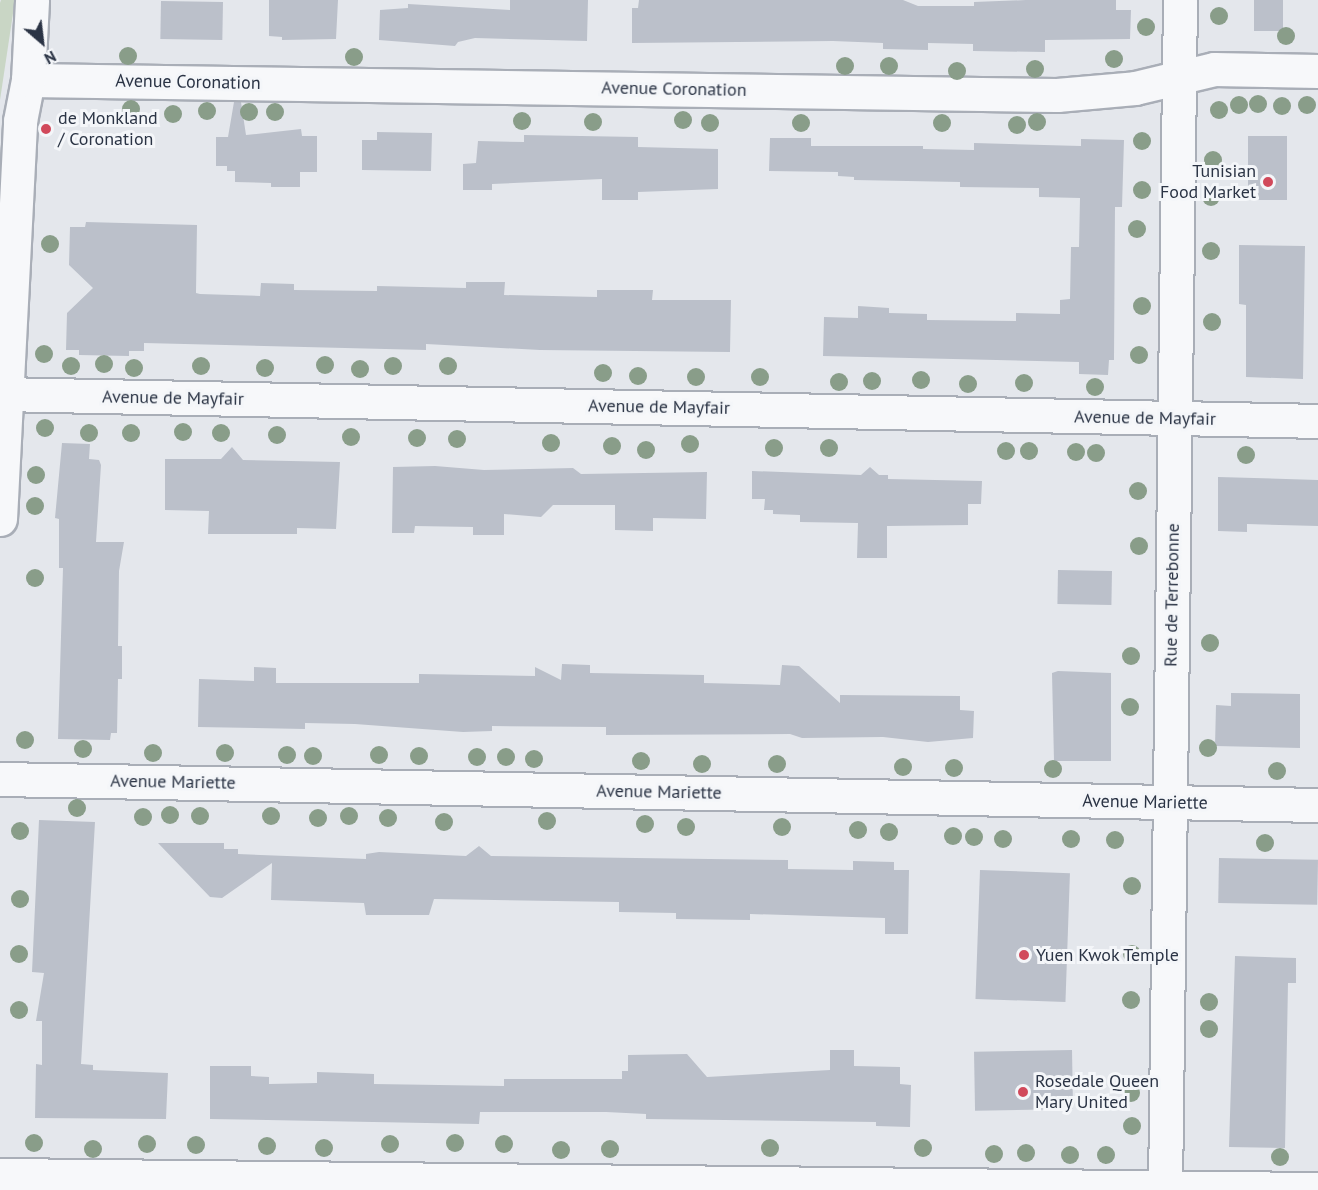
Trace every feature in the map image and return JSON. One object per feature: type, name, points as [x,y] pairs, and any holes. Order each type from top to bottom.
[{"type":"street","points":[[0,519],[3,394],[20,121],[28,80],[32,0]]},
{"type":"street","name":"Rue de Terrebonne","points":[[1165,1188],[1180,0]]},
{"type":"street","name":"Avenue Coronation","points":[[28,80],[1057,95],[1135,88],[1214,69],[1318,71]]},
{"type":"street","name":"Avenue de Mayfair","points":[[3,394],[1318,421]]},
{"type":"street","name":"Avenue Mariette","points":[[0,779],[1318,806]]},
{"type":"street","points":[[0,1175],[1318,1188]]},
{"type":"green space","points":[[1,0],[15,0],[0,100],[0,3]]},
{"type":"building","points":[[269,0],[338,0],[336,39],[282,40],[282,37],[269,36]]},
{"type":"building","points":[[510,0],[588,0],[587,41],[475,38],[458,42],[455,46],[379,40],[380,10],[408,8],[408,4],[510,10]]},
{"type":"building","points":[[639,0],[903,0],[918,6],[974,6],[974,2],[1116,0],[1116,10],[1131,10],[1130,39],[1045,40],[1045,52],[973,51],[973,44],[928,43],[928,50],[883,49],[883,43],[833,41],[632,43],[632,8],[638,8]]},
{"type":"building","points":[[1254,0],[1283,0],[1283,31],[1254,31]]},
{"type":"building","points":[[161,1],[223,2],[222,40],[160,39]]},
{"type":"building","points":[[234,102],[241,102],[246,135],[301,129],[302,136],[317,136],[317,172],[300,172],[300,187],[271,187],[271,183],[235,182],[235,171],[227,171],[227,166],[216,166],[216,137],[228,137]]},
{"type":"building","points":[[377,132],[432,133],[431,171],[362,170],[362,140],[377,140]]},
{"type":"building","points":[[524,135],[638,137],[638,147],[718,149],[718,189],[638,192],[638,200],[602,200],[602,179],[492,184],[492,190],[463,190],[463,164],[476,163],[478,141],[524,142]]},
{"type":"building","points":[[1248,136],[1287,136],[1287,200],[1248,200]]},
{"type":"building","points":[[770,138],[811,138],[811,146],[923,146],[923,149],[974,150],[974,143],[1081,146],[1081,139],[1124,140],[1122,207],[1115,207],[1114,360],[1109,360],[1108,375],[1079,374],[1079,362],[823,356],[824,317],[858,318],[858,306],[889,308],[889,313],[927,314],[927,320],[1016,321],[1016,313],[1060,314],[1060,300],[1070,299],[1071,247],[1079,247],[1080,198],[1039,197],[1039,188],[960,187],[960,182],[854,180],[854,177],[838,176],[838,172],[769,171]]},
{"type":"building","points":[[86,222],[197,225],[196,293],[200,294],[260,296],[261,283],[294,284],[294,290],[377,291],[377,286],[466,288],[466,282],[505,282],[504,295],[597,297],[597,290],[653,290],[652,300],[731,300],[730,352],[540,350],[426,344],[426,350],[144,343],[144,351],[129,351],[129,356],[79,355],[79,350],[66,350],[67,313],[93,288],[69,265],[70,227],[85,227]]},
{"type":"building","points":[[1239,245],[1305,246],[1303,379],[1246,377],[1246,305],[1239,304]]},
{"type":"building","points":[[62,443],[90,444],[89,459],[99,460],[101,465],[96,542],[124,542],[119,571],[118,646],[122,646],[122,679],[118,679],[117,733],[111,733],[110,740],[58,739],[63,568],[59,568],[59,519],[55,518]]},
{"type":"building","points":[[232,447],[243,460],[340,462],[336,529],[297,528],[297,534],[208,534],[209,511],[165,510],[165,459],[221,459]]},
{"type":"building","points":[[435,466],[484,470],[573,468],[581,474],[707,472],[706,519],[653,518],[653,531],[615,530],[615,505],[553,505],[541,517],[504,514],[504,535],[473,535],[473,527],[415,526],[414,533],[392,533],[393,467]]},
{"type":"building","points":[[870,467],[879,475],[888,475],[888,479],[982,481],[981,504],[968,504],[968,525],[887,526],[887,558],[857,558],[858,523],[800,522],[800,515],[773,514],[773,510],[764,510],[765,499],[752,499],[752,471],[861,475]]},
{"type":"building","points":[[1218,477],[1318,480],[1318,526],[1247,524],[1247,532],[1218,531]]},
{"type":"building","points":[[1058,570],[1112,571],[1111,605],[1057,604]]},
{"type":"building","points":[[562,664],[590,665],[590,673],[704,675],[704,683],[780,685],[782,665],[799,666],[840,703],[840,695],[960,696],[960,710],[974,711],[973,738],[928,742],[883,737],[802,738],[790,734],[606,735],[606,727],[492,726],[492,731],[463,732],[355,724],[305,723],[305,729],[198,727],[199,679],[254,681],[254,667],[276,668],[276,683],[419,683],[419,674],[535,676],[535,667],[561,680]]},
{"type":"building","points":[[1058,671],[1111,673],[1111,761],[1054,761],[1052,673]]},
{"type":"building","points":[[1231,693],[1300,694],[1300,748],[1215,746],[1216,705],[1231,706]]},
{"type":"building","points":[[39,820],[95,822],[81,1064],[93,1065],[93,1070],[168,1073],[166,1119],[35,1118],[36,1064],[42,1065],[42,1021],[36,1021],[44,973],[32,972]]},
{"type":"building","points":[[158,843],[224,843],[224,849],[238,849],[238,854],[366,859],[366,854],[379,852],[466,856],[479,846],[491,856],[788,860],[788,869],[853,870],[853,861],[894,862],[894,870],[909,870],[908,934],[885,934],[885,918],[750,914],[750,920],[676,919],[676,913],[619,912],[619,902],[434,899],[429,915],[366,915],[364,903],[271,900],[272,863],[222,898],[210,897]]},
{"type":"building","points":[[1219,858],[1318,860],[1317,905],[1218,903]]},
{"type":"building","name":"Yuen Kwok Temple","points":[[980,870],[1070,873],[1065,1002],[975,999]]},
{"type":"building","points":[[1235,956],[1296,958],[1296,983],[1288,983],[1285,1148],[1229,1147]]},
{"type":"building","points":[[830,1050],[854,1050],[854,1066],[900,1067],[900,1084],[911,1085],[910,1127],[876,1126],[876,1122],[646,1119],[646,1114],[606,1112],[480,1112],[479,1124],[210,1119],[210,1066],[251,1066],[251,1076],[269,1077],[269,1084],[317,1083],[317,1072],[374,1074],[374,1084],[504,1086],[504,1079],[622,1079],[622,1071],[628,1071],[628,1055],[687,1054],[707,1077],[830,1070]]},
{"type":"building","name":"Rosedale Queen Mary United","points":[[1072,1050],[1073,1109],[975,1111],[974,1052]]},
{"type":"place","name":"de Monkland / Coronation","points":[[46,129]]},
{"type":"place","name":"Tunisian Food Market","points":[[1268,182]]},
{"type":"place","name":"Yuen Kwok Temple","points":[[1024,955]]},
{"type":"place","name":"Rosedale Queen Mary United","points":[[1023,1092]]}]
